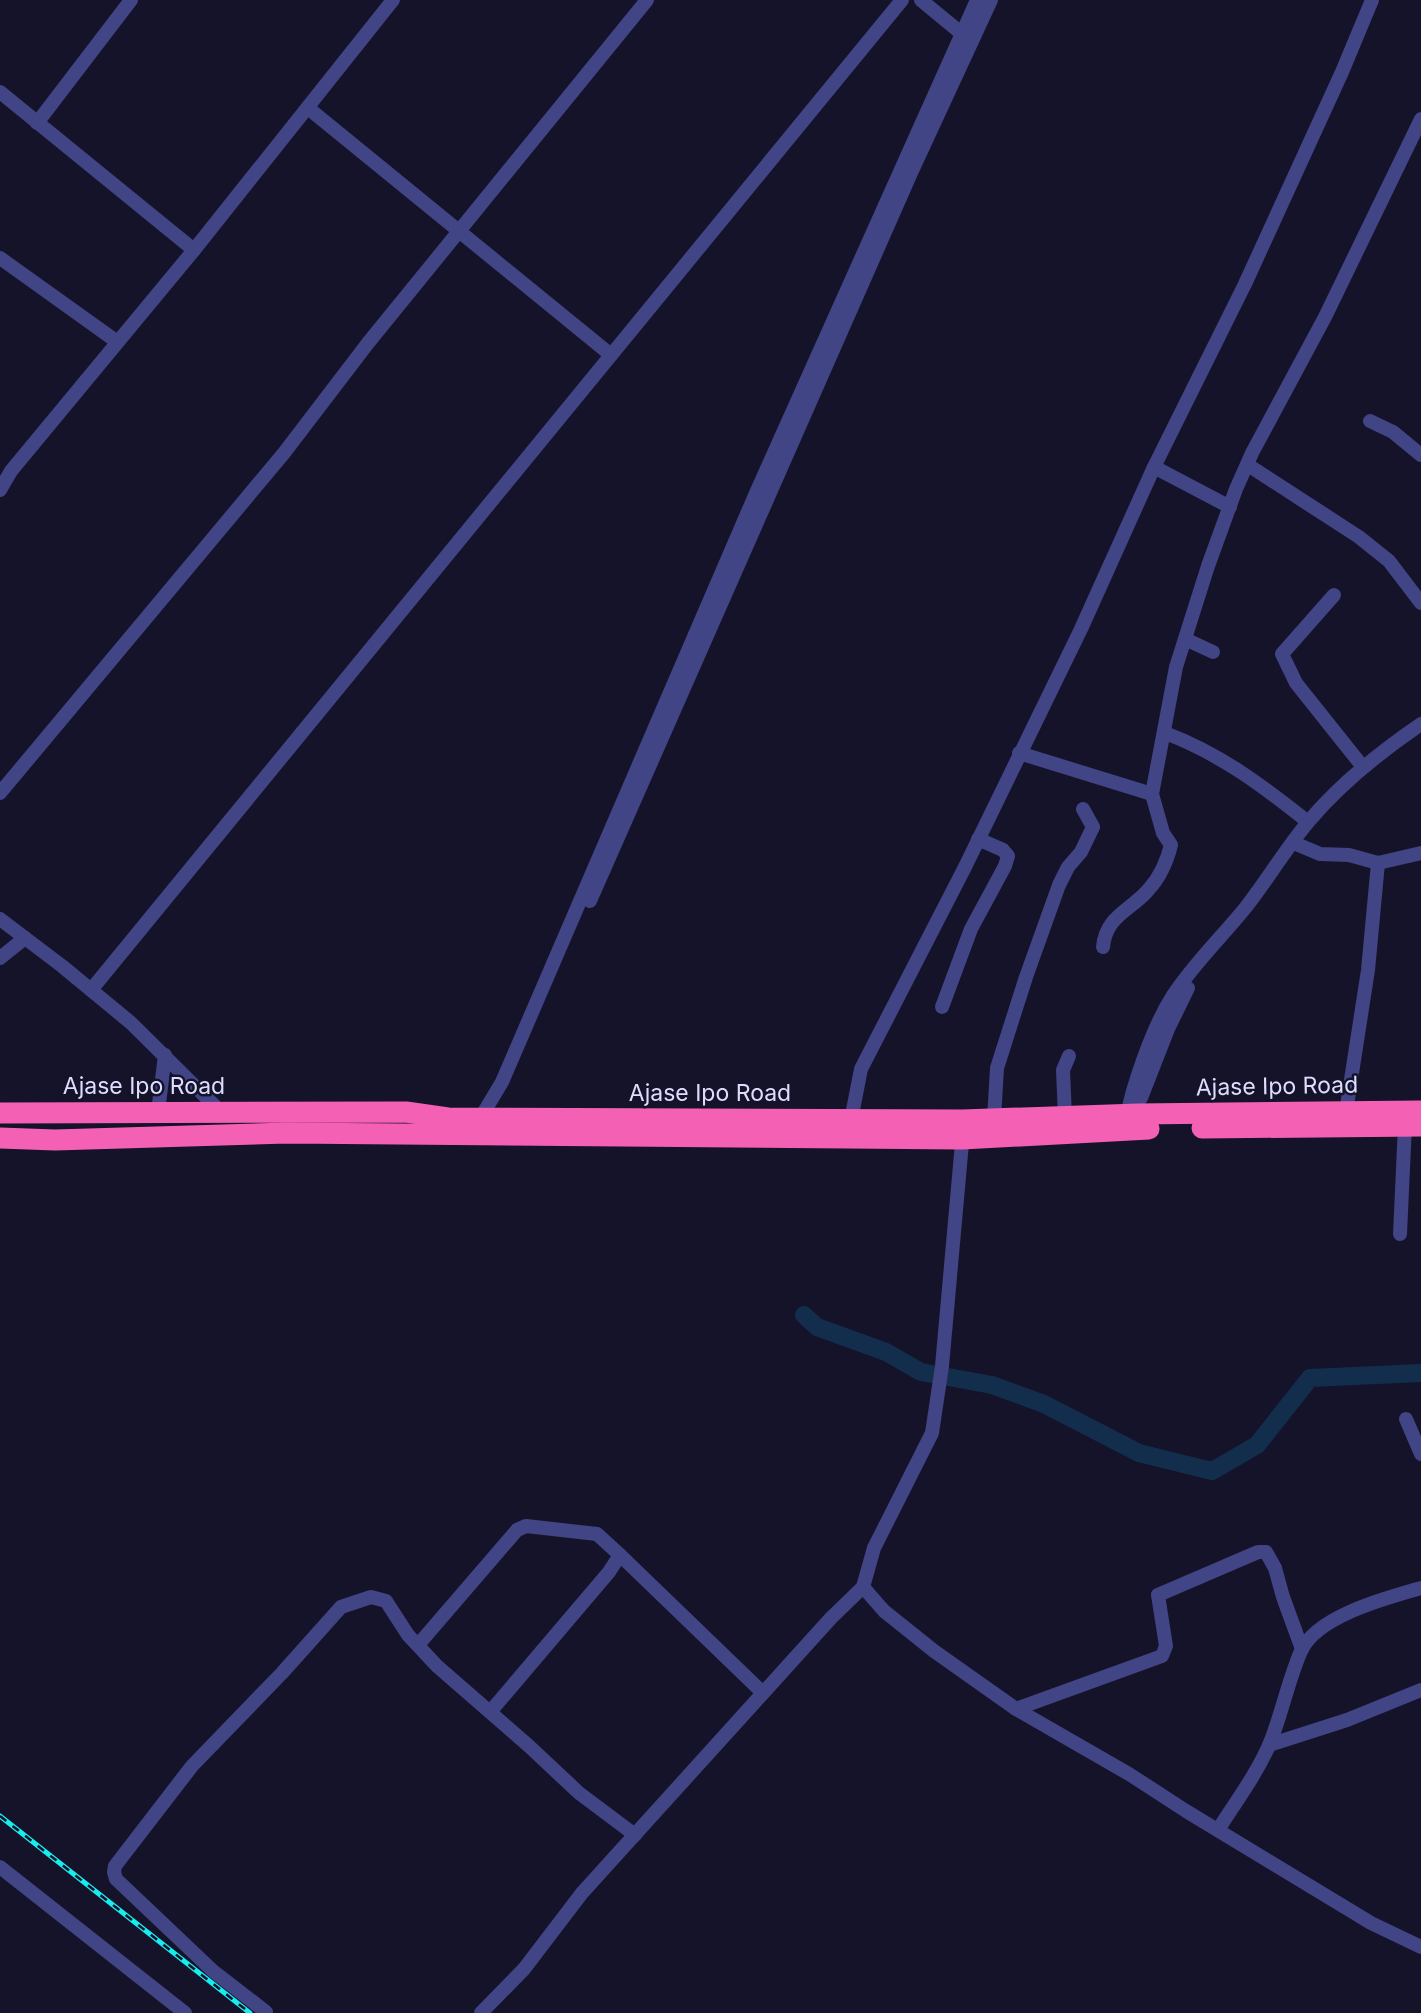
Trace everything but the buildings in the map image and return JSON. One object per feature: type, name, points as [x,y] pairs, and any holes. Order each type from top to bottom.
[{"type":"highway","name":"Ajase Ipo Road","points":[[0,1138],[55,1140],[286,1133],[963,1129],[1421,1111]]},
{"type":"highway","name":"Ajase Ipo Road","points":[[0,1113],[406,1112],[448,1118],[851,1120],[963,1129],[994,1119],[1065,1116],[1132,1122],[1413,1125]]},
{"type":"street","points":[[37,122],[131,0]]},
{"type":"street","points":[[0,489],[11,471],[194,250],[393,0]]},
{"type":"street","points":[[0,793],[284,453],[368,343],[647,0]]},
{"type":"street","points":[[91,990],[902,0]]},
{"type":"street","points":[[921,0],[961,33]]},
{"type":"street","points":[[481,1118],[502,1082],[753,501],[977,0]]},
{"type":"street","points":[[507,1118],[503,1099],[510,1079],[991,0]]},
{"type":"street","points":[[851,1120],[861,1069],[1081,629],[1154,467],[1245,284],[1372,0]]},
{"type":"street","points":[[961,33],[976,29]]},
{"type":"street","points":[[0,92],[194,250]]},
{"type":"street","points":[[308,108],[611,355]]},
{"type":"street","points":[[1103,947],[1116,916],[1150,889],[1168,858],[1171,845],[1163,833],[1152,794],[1176,667],[1230,507],[1248,464],[1415,146],[1421,119]]},
{"type":"street","points":[[0,258],[116,341]]},
{"type":"street","points":[[1370,421],[1393,432],[1421,455]]},
{"type":"street","points":[[1248,464],[1359,537],[1389,561],[1421,603]]},
{"type":"street","points":[[1154,467],[1230,507]]},
{"type":"street","points":[[1334,595],[1282,654],[1296,683],[1363,767]]},
{"type":"street","points":[[1185,639],[1213,652]]},
{"type":"street","points":[[1132,1122],[1168,1029],[1215,941],[1244,910],[1308,822],[1363,767],[1421,724]]},
{"type":"street","points":[[1165,733],[1194,744],[1254,779],[1308,822]]},
{"type":"street","points":[[1019,753],[1152,794]]},
{"type":"street","points":[[994,1119],[997,1068],[1026,977],[1059,885],[1094,827],[1083,809]]},
{"type":"street","points":[[942,1007],[971,929],[1008,856],[1003,850],[978,839]]},
{"type":"street","points":[[1293,843],[1320,854],[1349,855],[1378,863],[1421,853]]},
{"type":"street","points":[[1346,1112],[1368,970],[1378,863]]},
{"type":"street","points":[[0,919],[91,990],[164,1055],[221,1112]]},
{"type":"street","points":[[0,958],[25,939]]},
{"type":"street","points":[[159,1112],[164,1055]]},
{"type":"street","points":[[1065,1116],[1063,1070],[1069,1056]]},
{"type":"street","points":[[1400,1234],[1413,1125]]},
{"type":"street","points":[[481,2013],[524,1969],[582,1893],[831,1618],[863,1587],[874,1548],[932,1433],[940,1387],[963,1129]]},
{"type":"street","points":[[1406,1419],[1421,1454]]},
{"type":"street","points":[[418,1645],[517,1530],[526,1526],[597,1534],[763,1693]]},
{"type":"street","points":[[1016,1709],[1162,1656],[1166,1646],[1158,1595],[1258,1552],[1266,1552],[1276,1568],[1289,1618],[1302,1649]]},
{"type":"street","points":[[490,1712],[609,1572],[620,1555]]},
{"type":"street","points":[[863,1587],[884,1611],[924,1643],[1016,1709],[1129,1774],[1371,1923],[1414,1936],[1421,1947]]},
{"type":"street","points":[[1218,1830],[1269,1745],[1302,1649],[1328,1623],[1393,1596],[1421,1588]]},
{"type":"street","points":[[264,2013],[213,1971],[116,1879],[115,1866],[192,1766],[341,1607],[371,1597],[386,1601],[418,1645],[438,1666],[571,1787],[635,1835]]},
{"type":"street","points":[[1269,1745],[1347,1720],[1421,1690]]},
{"type":"street","points":[[0,1867],[186,2013]]},
{"type":"waterway","points":[[804,1315],[817,1327],[886,1352],[921,1372],[992,1385],[1044,1404],[1139,1453],[1212,1471],[1257,1445],[1310,1378],[1421,1373]]},
{"type":"railway","points":[[0,1816],[250,2013]]}]
